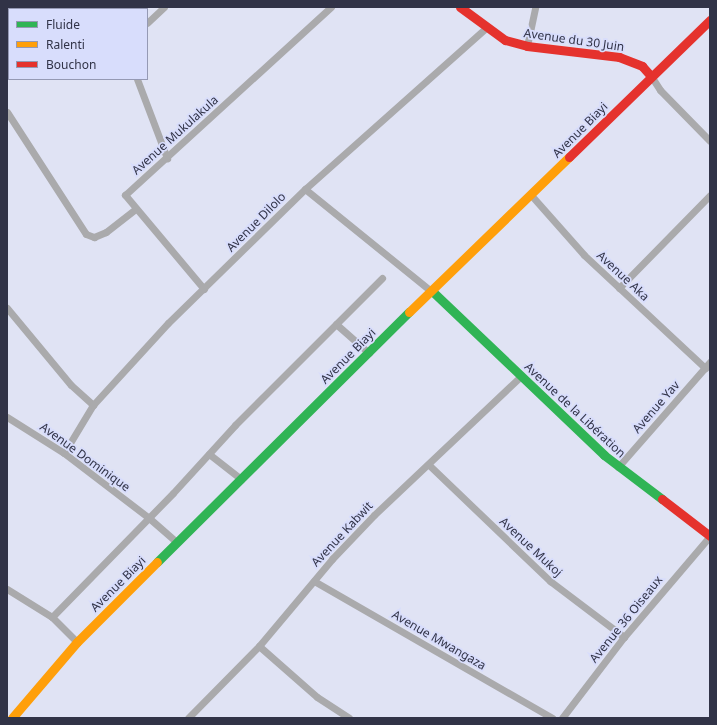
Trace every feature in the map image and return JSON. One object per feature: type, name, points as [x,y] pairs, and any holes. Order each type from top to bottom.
[{"type":"street","points":[[148,22],[164,7]]},
{"type":"street","name":"Avenue Mukulakula","points":[[204,289],[126,198],[126,193],[167,158],[331,7]]},
{"type":"street","name":"Avenue du 30 Juin","points":[[460,7],[486,28],[505,40],[528,46],[619,57],[642,66],[660,90],[710,141]]},
{"type":"street","points":[[528,46],[535,7]]},
{"type":"street","name":"Avenue Biayi","points":[[12,718],[77,642],[177,542],[431,291],[710,20]]},
{"type":"street","name":"Avenue Dilolo","points":[[64,453],[93,406],[137,355],[305,189],[486,28]]},
{"type":"street","points":[[137,80],[167,158]]},
{"type":"street","points":[[7,112],[86,234],[94,237],[106,232],[135,209]]},
{"type":"street","points":[[305,189],[431,291]]},
{"type":"street","name":"Avenue Aka","points":[[531,195],[570,240],[618,288],[707,365]]},
{"type":"street","points":[[618,288],[710,195]]},
{"type":"street","points":[[52,617],[382,278]]},
{"type":"street","name":"Avenue de la Libération","points":[[431,291],[618,467],[710,536]]},
{"type":"street","points":[[7,308],[70,386],[93,406]]},
{"type":"street","points":[[336,324],[368,353]]},
{"type":"street","name":"Avenue Yav","points":[[618,467],[707,365]]},
{"type":"street","name":"Avenue Kabwit","points":[[188,718],[259,646],[314,581],[374,515],[429,465],[521,376]]},
{"type":"street","name":"Avenue Dominique","points":[[7,417],[64,453],[149,518],[177,542]]},
{"type":"street","points":[[209,454],[241,479]]},
{"type":"street","name":"Avenue Mukoj","points":[[429,465],[550,581],[624,637]]},
{"type":"street","name":"Avenue 36 Oiseaux","points":[[562,718],[624,637],[710,536]]},
{"type":"street","name":"Avenue Mwangaza","points":[[314,581],[552,718]]},
{"type":"street","points":[[7,589],[52,617],[77,642]]},
{"type":"street","points":[[259,646],[317,697],[349,718]]},
{"type":"traffic: fast","points":[[432,291],[604,455],[662,499]]},
{"type":"traffic: fast","points":[[157,562],[409,312]]},
{"type":"traffic: slow","points":[[409,312],[569,157]]},
{"type":"traffic: slow","points":[[12,718],[77,642],[157,562]]},
{"type":"traffic: jam","points":[[460,7],[505,40],[527,46],[619,57],[642,66],[651,76]]},
{"type":"traffic: jam","points":[[569,157],[710,20]]},
{"type":"traffic: jam","points":[[662,499],[710,536]]}]
